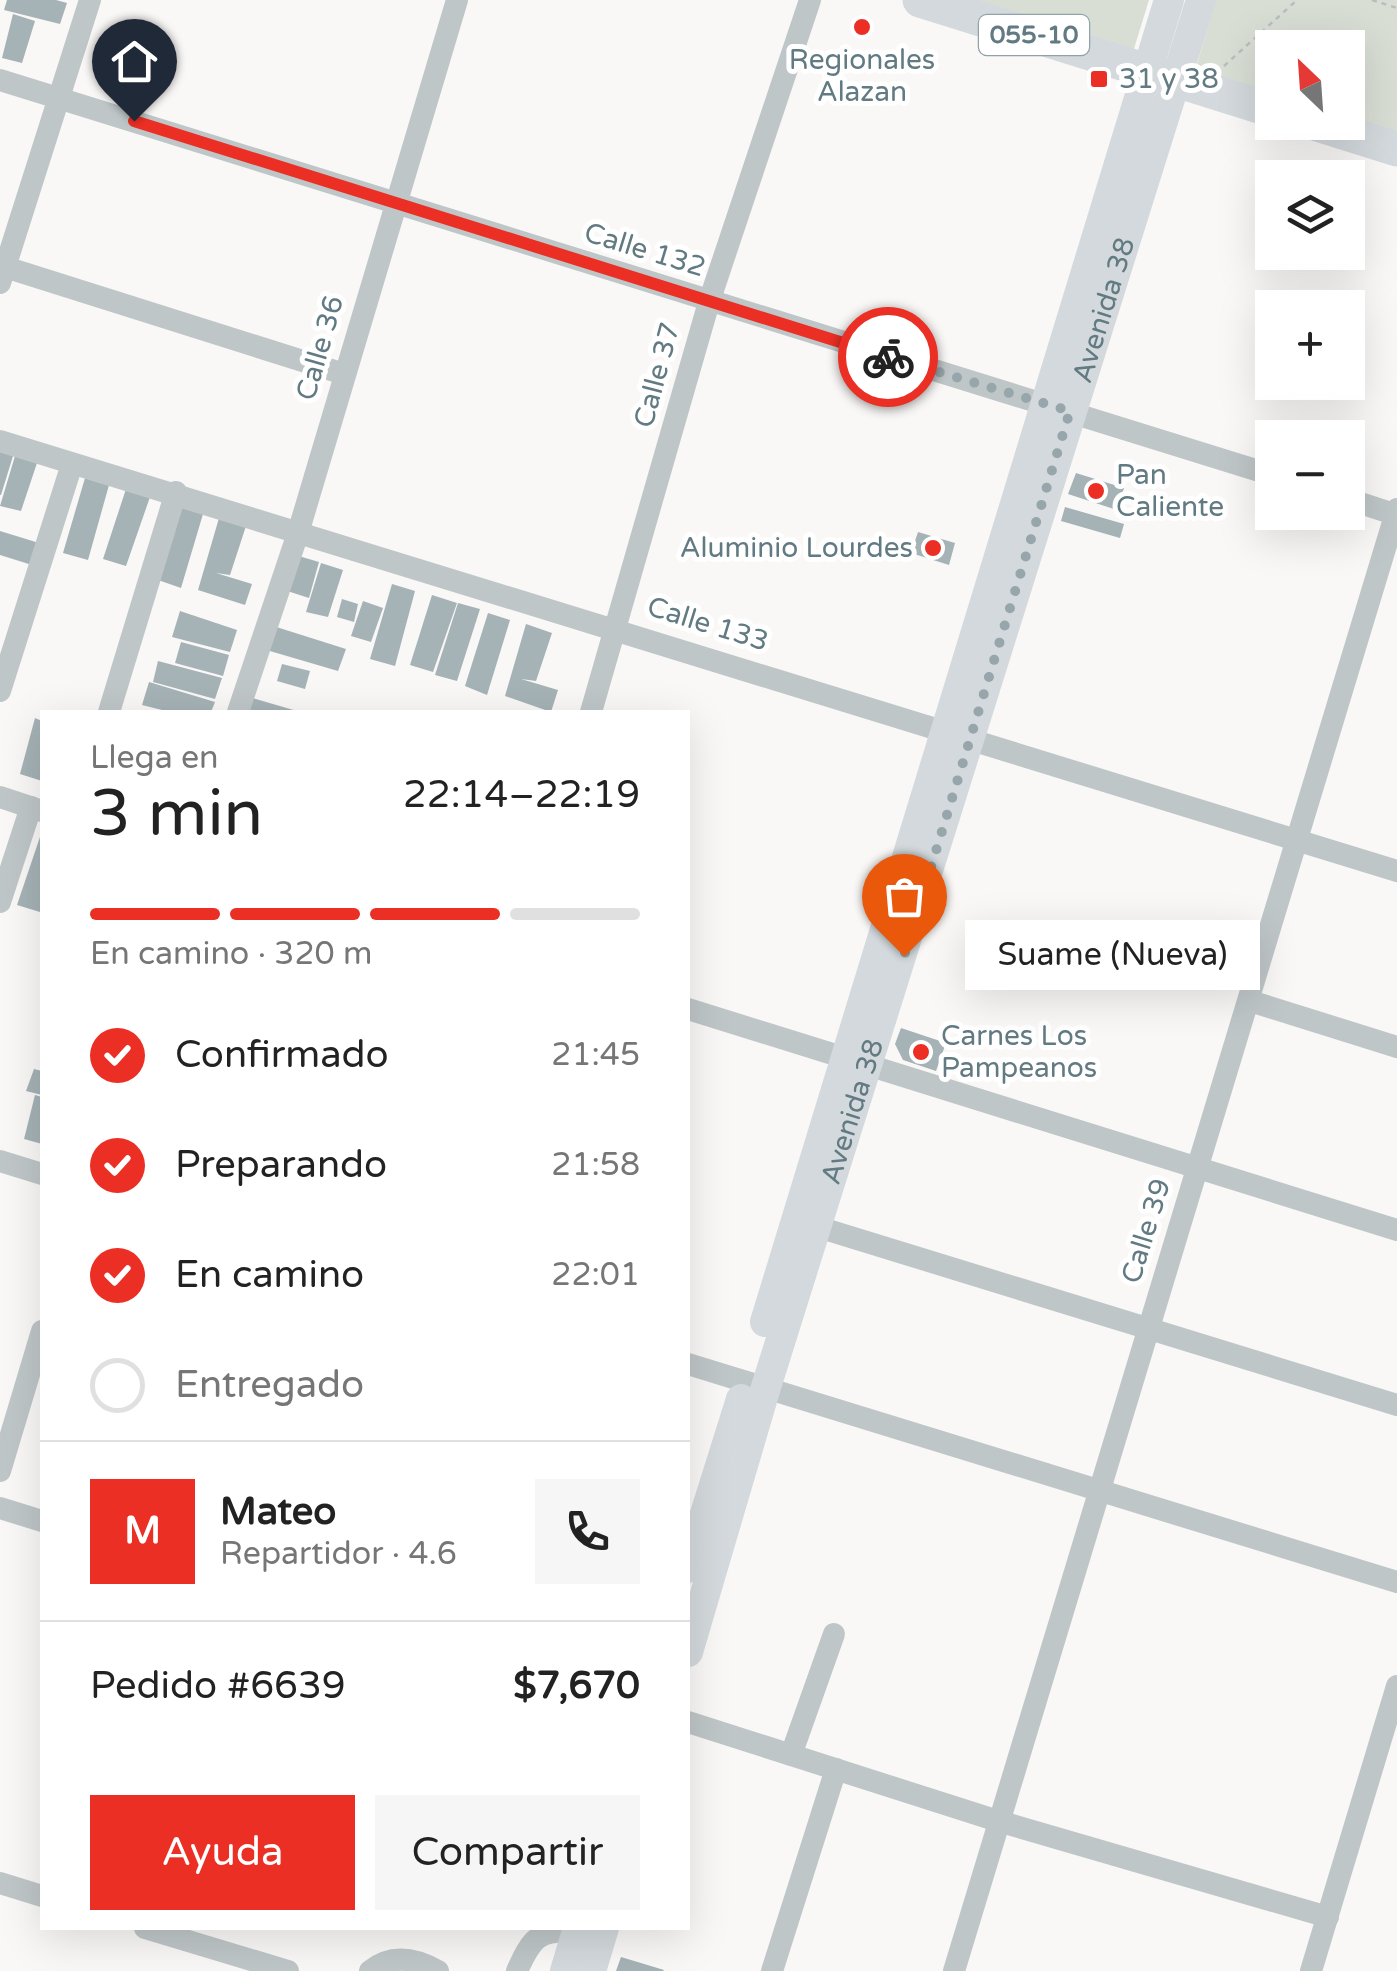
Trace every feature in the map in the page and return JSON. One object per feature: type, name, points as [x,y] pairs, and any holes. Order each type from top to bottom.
[{"type":"highway","name":"055-10","points":[[922,0],[1255,105]]},
{"type":"highway","points":[[1365,139],[1397,149]]},
{"type":"main road","name":"Avenida 38","points":[[1162,76],[1168,0]]},
{"type":"main road","name":"Avenida 38","points":[[690,1644],[756,1384],[859,1062],[1056,408],[1162,76],[1201,0]]},
{"type":"main road","name":"Avenida 38","points":[[690,1563],[818,1227],[859,1062]]},
{"type":"main road","points":[[565,1971],[586,1930]]},
{"type":"main road","points":[[586,1930],[591,1971]]},
{"type":"street","points":[[90,0],[3,275],[344,374]]},
{"type":"street","name":"Calle 36","points":[[239,710],[298,533],[393,204],[457,0]]},
{"type":"street","name":"Calle 37","points":[[592,710],[619,628],[709,302],[810,0]]},
{"type":"street","name":"Calle 132","points":[[0,80],[1255,470]]},
{"type":"street","name":"Calle 133","points":[[0,441],[619,628],[1397,871]]},
{"type":"street","points":[[0,691],[72,464]]},
{"type":"street","points":[[110,710],[176,492]]},
{"type":"street","points":[[1365,504],[1396,512]]},
{"type":"street","name":"Calle 39","points":[[954,1971],[1396,512]]},
{"type":"street","points":[[0,798],[37,809],[0,902]]},
{"type":"street","points":[[1250,1000],[1397,1046]]},
{"type":"street","points":[[690,1011],[1397,1230]]},
{"type":"street","points":[[0,1161],[40,1173]]},
{"type":"street","points":[[818,1227],[1397,1405]]},
{"type":"street","points":[[0,1470],[40,1344]]},
{"type":"street","points":[[690,1365],[1397,1582]]},
{"type":"street","points":[[0,1508],[40,1520]]},
{"type":"street","points":[[791,1755],[834,1634]]},
{"type":"street","points":[[1311,1971],[1397,1686]]},
{"type":"street","points":[[690,1723],[998,1820],[1328,1917]]},
{"type":"street","points":[[772,1971],[836,1769]]},
{"type":"street","points":[[0,1883],[40,1895]]},
{"type":"street","points":[[159,1930],[216,1938],[288,1971]]},
{"type":"street","points":[[517,1971],[529,1942],[550,1930]]},
{"type":"street","points":[[370,1971],[383,1961],[404,1959],[438,1971]]},
{"type":"path","points":[[1372,0],[1397,8]]},
{"type":"shaded area","points":[[960,0],[1149,0],[1133,52]]},
{"type":"shaded area","points":[[1216,0],[1397,0],[1397,133],[1365,123],[1365,30],[1255,30],[1255,90],[1195,71]]},
{"type":"building","points":[[7,0],[67,3],[60,24],[4,10]]},
{"type":"building","points":[[13,14],[35,21],[22,63],[2,58]]},
{"type":"building","points":[[0,452],[13,456],[1,495],[0,495]]},
{"type":"building","points":[[15,456],[37,463],[21,511],[0,506]]},
{"type":"building","name":"Pan Caliente","points":[[1076,473],[1124,488],[1117,510],[1068,494]]},
{"type":"building","points":[[85,478],[109,485],[88,560],[63,553]]},
{"type":"building","points":[[126,489],[150,497],[126,566],[103,559]]},
{"type":"building","points":[[181,507],[203,514],[181,588],[158,580]]},
{"type":"building","points":[[1065,507],[1124,524],[1120,538],[1061,521]]},
{"type":"building","points":[[219,518],[246,526],[230,575],[216,573],[252,584],[245,605],[198,590]]},
{"type":"building","points":[[0,531],[39,543],[32,565],[0,555]]},
{"type":"building","name":"Aluminio Lourdes","points":[[918,532],[955,543],[949,565],[911,553]]},
{"type":"building","points":[[292,554],[319,562],[309,598],[281,589]]},
{"type":"building","points":[[321,563],[343,570],[328,617],[306,612]]},
{"type":"building","points":[[392,584],[415,591],[395,666],[370,659]]},
{"type":"building","points":[[432,595],[457,603],[433,672],[410,665]]},
{"type":"building","points":[[342,599],[358,604],[354,622],[337,617]]},
{"type":"building","points":[[363,601],[383,608],[371,642],[351,636]]},
{"type":"building","points":[[458,603],[480,609],[457,681],[435,675]]},
{"type":"building","points":[[180,611],[237,630],[230,652],[172,637]]},
{"type":"building","points":[[488,613],[510,620],[487,695],[465,686]]},
{"type":"building","points":[[526,624],[552,633],[536,681],[521,679],[558,690],[552,710],[505,696]]},
{"type":"building","points":[[270,625],[346,649],[338,671],[263,649]]},
{"type":"building","points":[[181,642],[229,655],[223,676],[175,663]]},
{"type":"building","points":[[158,661],[222,678],[215,699],[153,682]]},
{"type":"building","points":[[282,664],[310,671],[305,689],[277,681]]},
{"type":"building","points":[[149,682],[215,702],[212,710],[162,710],[142,705]]},
{"type":"building","points":[[249,697],[294,710],[246,710]]},
{"type":"building","points":[[35,718],[40,720],[40,780],[20,774]]},
{"type":"building","points":[[40,837],[40,912],[17,905]]},
{"type":"building","name":"Carnes Los Pampeanos","points":[[901,1028],[946,1043],[936,1071],[903,1060],[895,1044]]},
{"type":"building","points":[[34,1069],[40,1070],[40,1094],[26,1091]]},
{"type":"building","points":[[35,1095],[40,1096],[40,1143],[24,1139]]},
{"type":"building","points":[[621,1957],[664,1970],[616,1971]]},
{"type":"way so far","points":[[888,357],[1070,411],[904,956]]},
{"type":"place","name":"Regionales Alazan","points":[[862,27]]},
{"type":"place","name":"31 y 38","points":[[1099,79]]},
{"type":"place","name":"Pan Caliente","points":[[1096,491]]},
{"type":"place","name":"Aluminio Lourdes","points":[[933,548]]},
{"type":"place","name":"Suame (Nueva)","points":[[904,956]]},
{"type":"place","name":"Carnes Los Pampeanos","points":[[921,1052]]},
{"type":"route","points":[[134,121],[888,357]]}]
